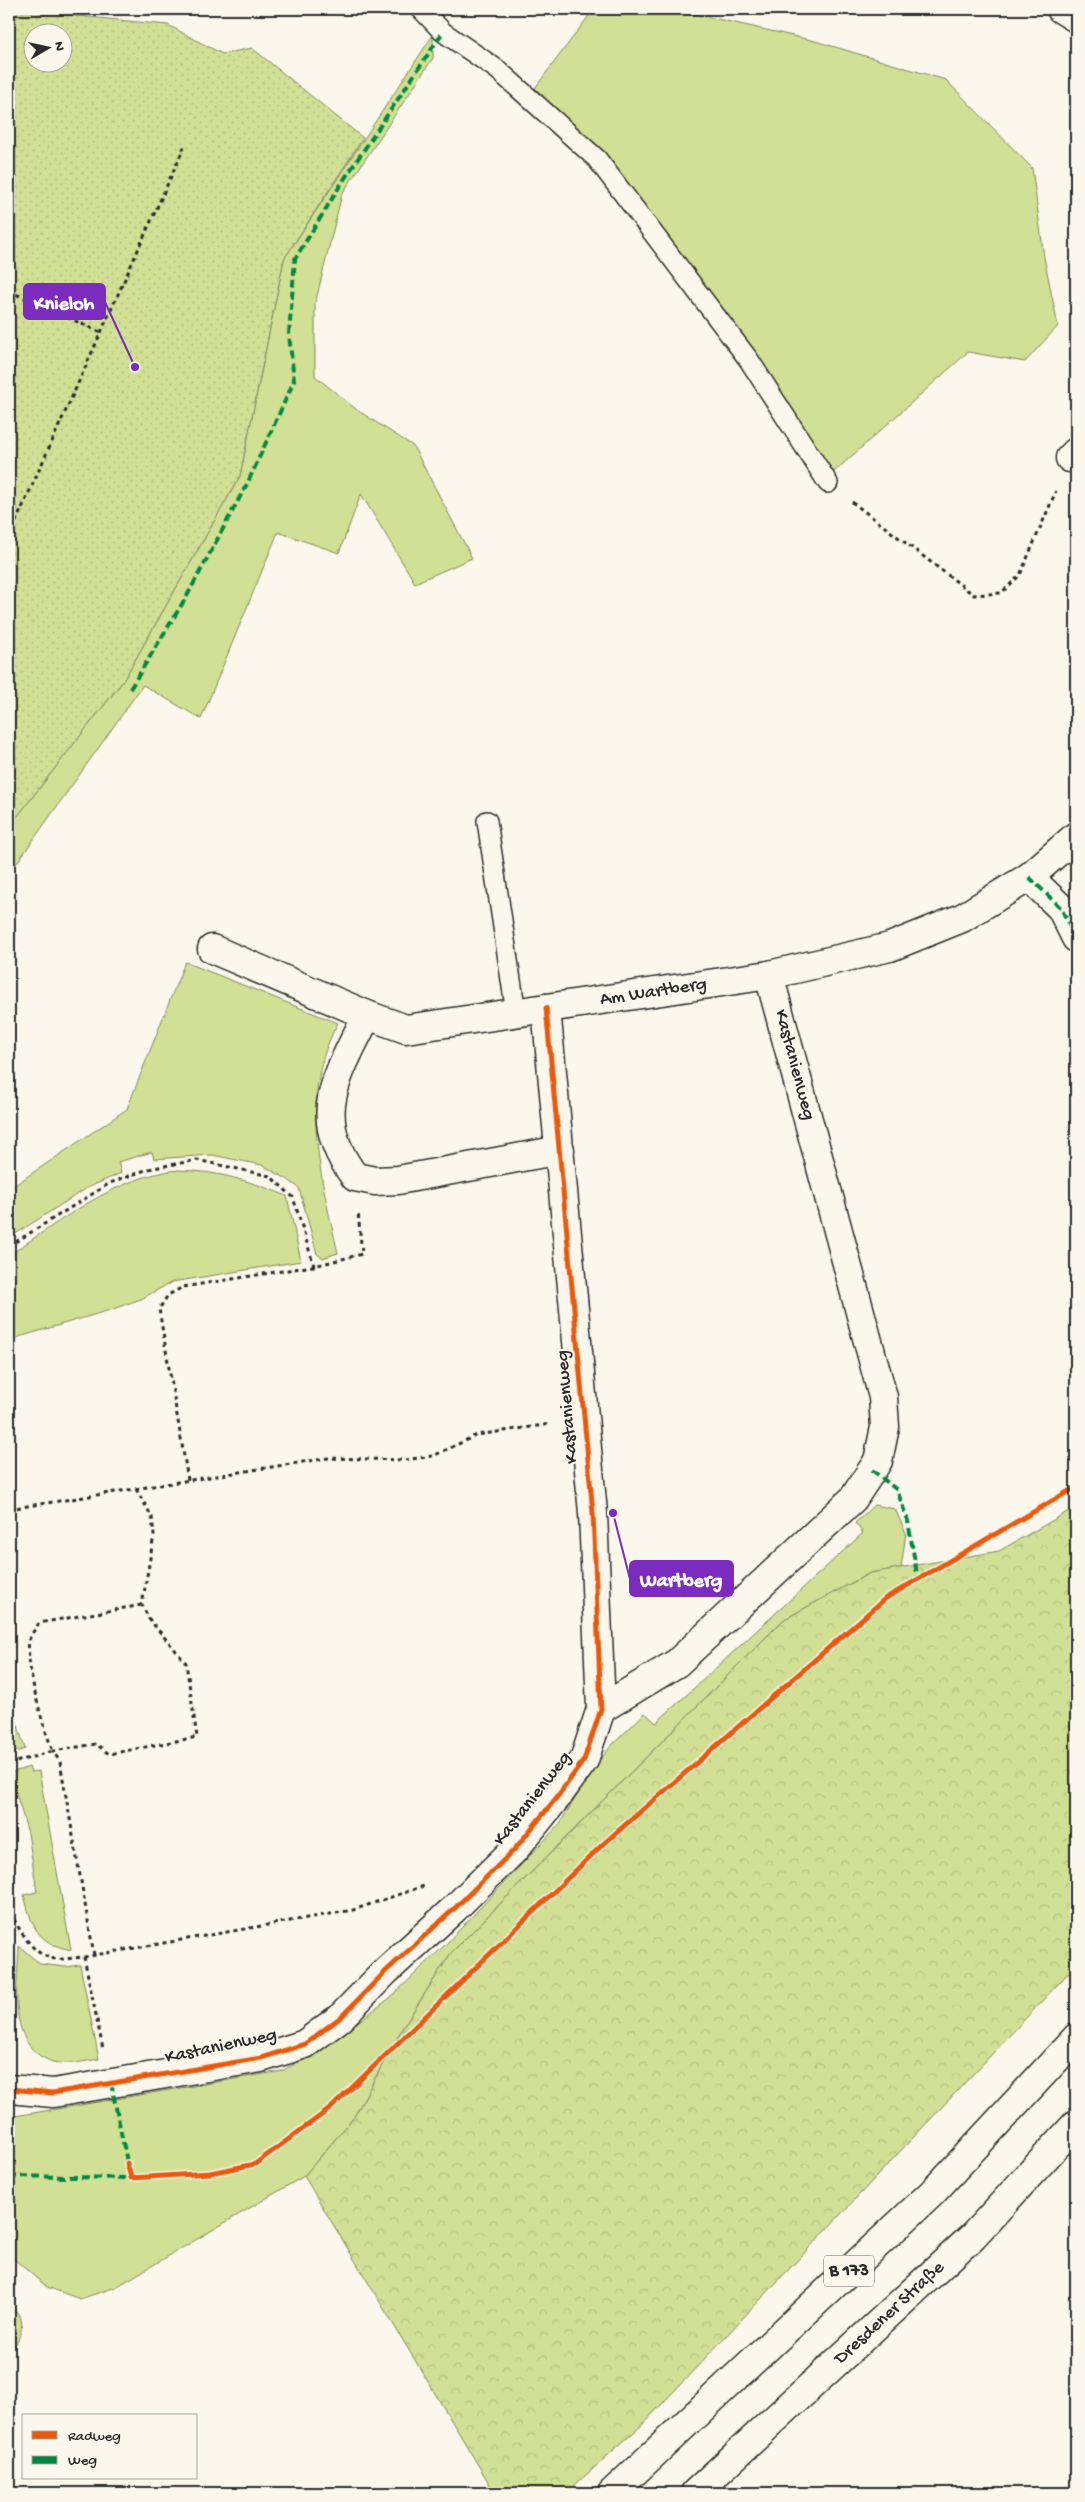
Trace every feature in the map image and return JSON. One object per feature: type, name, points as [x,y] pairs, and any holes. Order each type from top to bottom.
[{"type":"street","points":[[1061,9],[1076,18]]},
{"type":"street","name":"Am Wartberg","points":[[212,949],[367,1016],[406,1029],[769,975],[890,947],[962,918],[1029,877],[1076,836]]},
{"type":"street","points":[[1029,877],[1062,908],[1076,938]]},
{"type":"street","name":"Kastanienweg","points":[[601,1709],[677,1663],[853,1499],[878,1461],[885,1427],[883,1397],[769,975]]},
{"type":"street","name":"Kastanienweg","points":[[9,2089],[54,2093],[261,2058],[305,2044],[341,2017],[386,1971],[514,1850],[557,1798],[584,1760],[601,1709],[593,1513],[546,1008]]},
{"type":"street","points":[[367,1016],[334,1082],[330,1108],[333,1139],[343,1161],[355,1176],[375,1181],[398,1180],[560,1150]]},
{"type":"street","name":"B 173","points":[[612,2493],[932,2193],[1076,2038]]},
{"type":"street","name":"Dresdener Straße","points":[[695,2493],[973,2236],[1076,2124]]},
{"type":"lane","points":[[421,9],[443,32],[498,70],[597,160],[749,360],[828,483]]},
{"type":"lane","points":[[487,821],[516,1013]]},
{"type":"path","points":[[9,537],[186,143]]},
{"type":"path","points":[[9,291],[100,332]]},
{"type":"path","points":[[828,483],[974,595],[1001,593],[1020,575],[1073,455]]},
{"type":"path","points":[[9,1246],[110,1183],[148,1169],[197,1160],[270,1176],[293,1197],[314,1266]]},
{"type":"path","points":[[188,1480],[159,1309],[168,1295],[184,1287],[314,1266],[362,1254],[355,1176]]},
{"type":"path","points":[[9,1509],[328,1458],[404,1460],[433,1456],[478,1435],[584,1421]]},
{"type":"path","points":[[9,1764],[53,1751],[96,1744],[109,1754],[197,1737],[186,1663],[149,1619],[142,1605],[154,1535],[152,1516],[136,1488]]},
{"type":"path","points":[[94,1955],[60,1762],[44,1731],[28,1653],[30,1638],[39,1623],[142,1605]]},
{"type":"path","points":[[9,1914],[11,1914],[25,1939],[41,1953],[56,1959],[84,1957],[353,1910],[442,1880],[454,1908]]},
{"type":"path","points":[[84,1957],[110,2084]]},
{"type":"green space","points":[[9,9],[168,25],[222,54],[252,48],[363,138],[284,259],[240,476],[123,681],[9,827]]},
{"type":"green space","points":[[594,9],[673,9],[815,41],[946,80],[1032,168],[1044,257],[1058,326],[1025,362],[968,352],[834,472],[604,156],[535,88]]},
{"type":"green space","points":[[433,35],[433,58],[342,194],[315,304],[315,376],[357,410],[413,446],[472,558],[415,583],[361,494],[339,553],[278,532],[201,719],[143,685],[9,874],[9,827],[123,681],[240,476],[284,259]]},
{"type":"green space","points":[[185,962],[338,1023],[326,1050],[319,1078],[316,1107],[320,1166],[338,1253],[323,1258],[317,1254],[299,1188],[262,1165],[212,1155],[154,1159],[152,1152],[118,1162],[121,1173],[87,1188],[9,1238],[9,1189],[127,1109]]},
{"type":"green space","points":[[178,1170],[206,1172],[234,1178],[287,1196],[301,1261],[172,1282],[141,1299],[9,1340],[9,1255],[68,1215],[110,1191],[154,1174]]},
{"type":"green space","points":[[874,1505],[895,1509],[906,1533],[901,1568],[870,1573],[783,1620],[451,1953],[402,2029],[354,2117],[304,2176],[116,2287],[80,2299],[47,2287],[9,2255],[9,2117],[282,2071],[323,2048],[390,1998],[443,1947],[559,1825],[594,1767],[611,1746],[645,1713],[656,1723],[863,1533],[855,1523]]},
{"type":"green space","points":[[1076,1507],[1076,1965],[643,2424],[566,2493],[495,2493],[304,2176],[354,2117],[402,2029],[451,1953],[783,1620],[870,1573],[999,1551]]},
{"type":"green space","points":[[9,1696],[25,1749],[9,1754]]},
{"type":"green space","points":[[29,1767],[31,1772],[39,1771],[71,1950],[50,1943],[37,1932],[24,1895],[37,1892],[28,1833],[10,1773]]},
{"type":"green space","points":[[19,1946],[40,1964],[65,1967],[80,1965],[99,2059],[70,2063],[53,2062],[38,2054],[27,2042],[21,2028],[18,2012]]},
{"type":"green space","points":[[9,2304],[19,2315],[22,2326],[18,2340],[9,2350]]},
{"type":"marked path","points":[[130,689],[187,596],[248,482],[294,381],[289,334],[295,259],[343,181],[443,32]]},
{"type":"marked path","points":[[1029,877],[1061,908],[1076,938]]},
{"type":"marked path","points":[[872,1470],[897,1490],[908,1521],[918,1580]]},
{"type":"marked path","points":[[111,2083],[128,2167]]},
{"type":"marked path","points":[[9,2176],[131,2178]]},
{"type":"cycle path","points":[[9,2089],[53,2093],[261,2058],[305,2044],[341,2017],[386,1971],[454,1909],[514,1850],[584,1760],[601,1709],[593,1513],[546,1008]]},
{"type":"cycle path","points":[[127,2163],[131,2178],[210,2173],[255,2164],[331,2108],[601,1846],[886,1598],[1076,1487]]},
{"type":"place","name":"Knieloh","points":[[135,367]]},
{"type":"place","name":"Wartberg","points":[[613,1513]]}]
